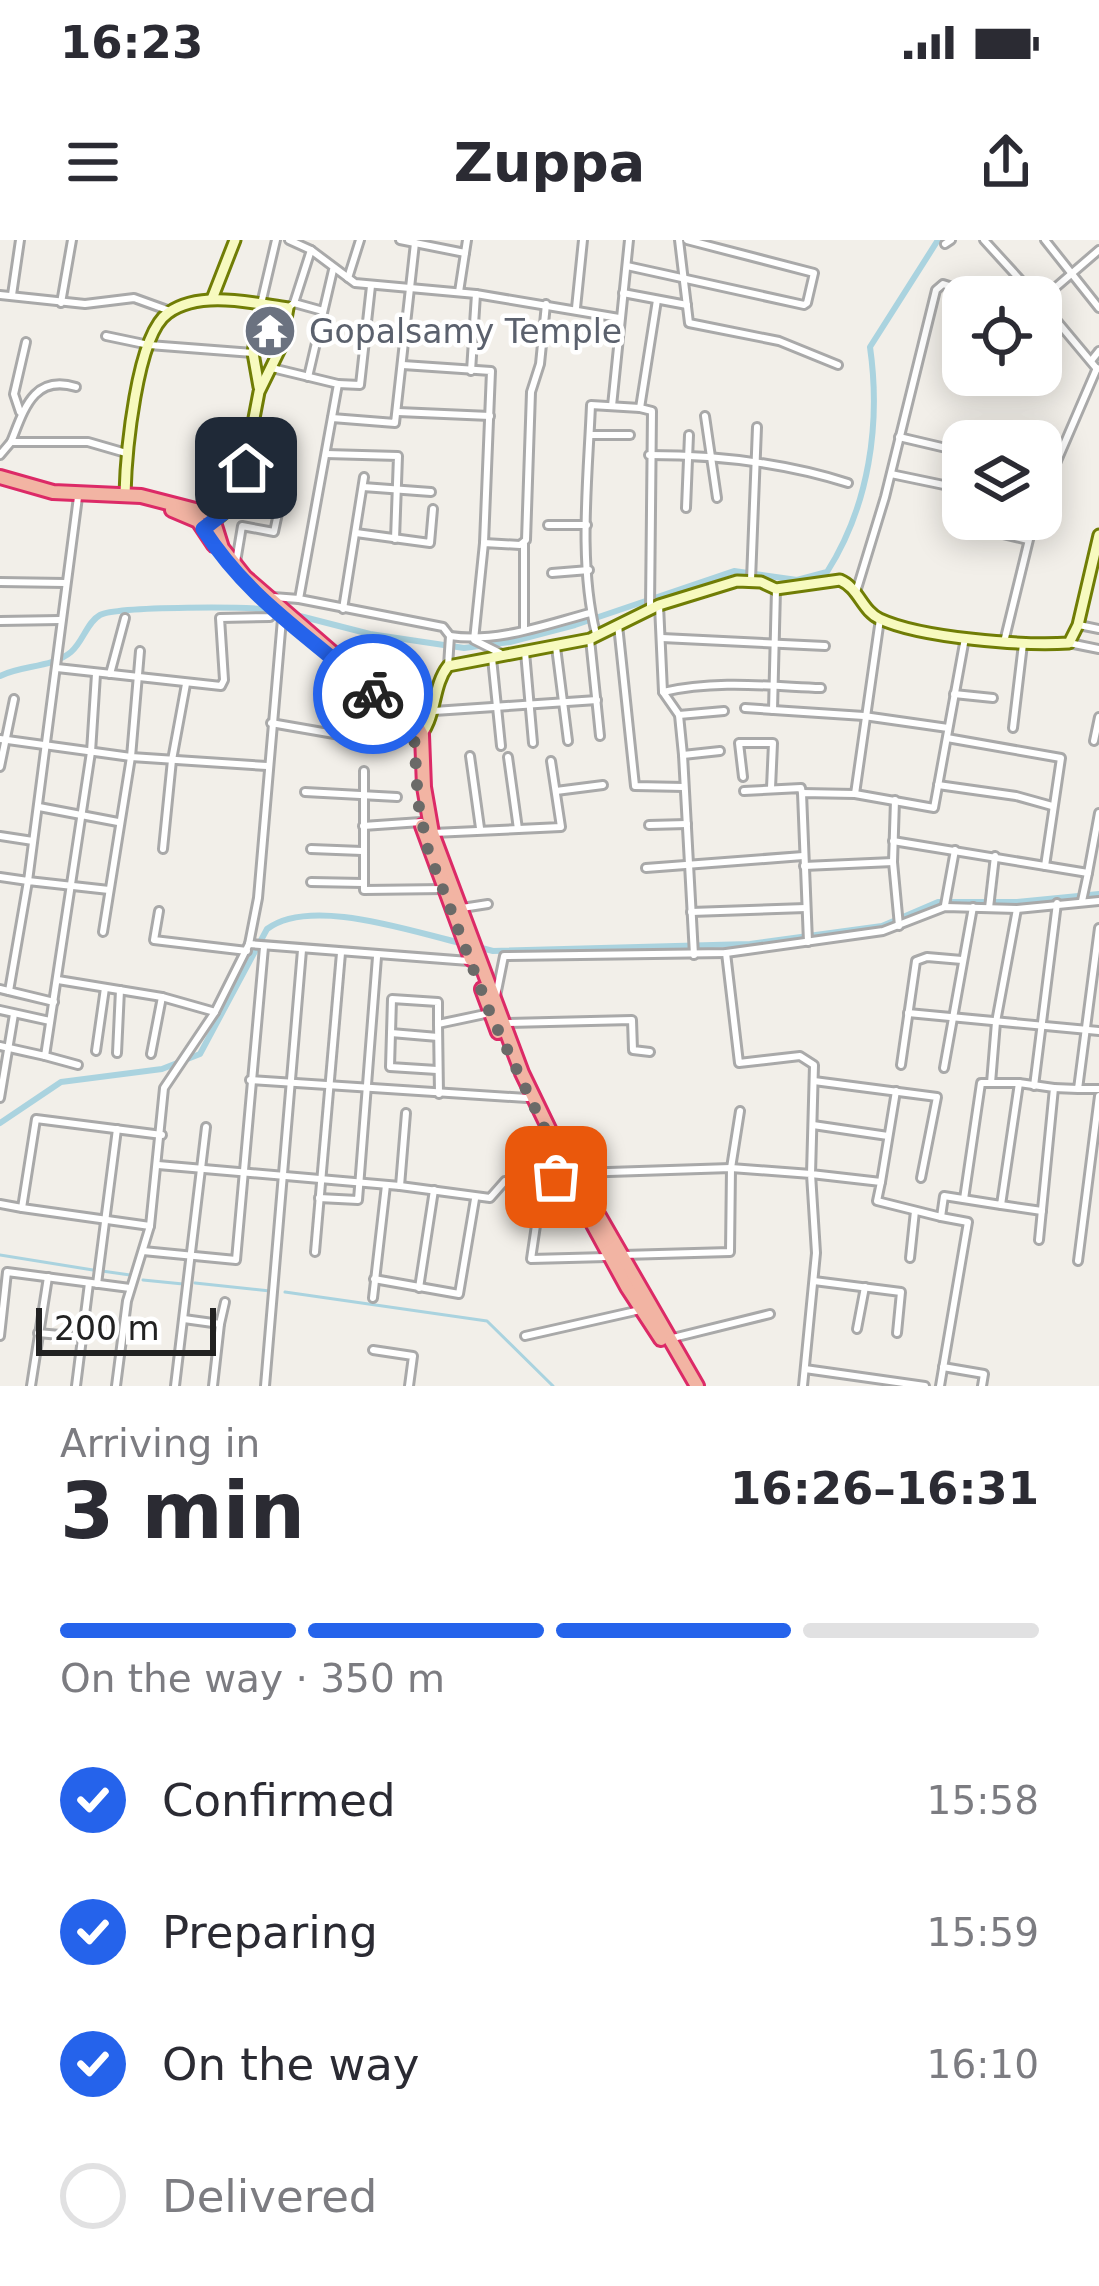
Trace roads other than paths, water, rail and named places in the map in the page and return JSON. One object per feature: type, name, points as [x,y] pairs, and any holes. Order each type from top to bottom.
[{"type":"highway","points":[[0,479],[52,497],[170,506]]},
{"type":"highway","points":[[0,479],[53,492],[125,494],[208,513],[208,525],[227,566],[274,609],[356,670],[419,738],[432,833],[462,908],[465,931]]},
{"type":"highway","points":[[208,525],[274,609]]},
{"type":"highway","points":[[419,738],[421,822],[527,1099],[693,1386]]},
{"type":"highway","points":[[492,1006],[570,1174]]},
{"type":"highway","points":[[617,1256],[640,1310],[693,1386]]},
{"type":"main road","points":[[212,299],[235,240]]},
{"type":"main road","points":[[125,494],[126,453],[149,345],[165,309],[212,299],[291,306],[281,346],[259,392],[238,502],[208,525]]},
{"type":"main road","points":[[259,392],[253,353],[261,304]]},
{"type":"main road","points":[[419,738],[434,711],[447,662],[556,646],[594,635],[653,608],[751,580],[776,589],[840,580],[880,619],[965,638],[1069,644],[1078,625],[1099,535]]},
{"type":"street","points":[[12,295],[20,240]]},
{"type":"street","points":[[62,303],[72,240]]},
{"type":"street","points":[[261,304],[276,240]]},
{"type":"street","points":[[290,240],[348,278],[371,286],[476,293],[619,318]]},
{"type":"street","points":[[348,278],[360,240]]},
{"type":"street","points":[[400,240],[465,253]]},
{"type":"street","points":[[458,292],[467,240]]},
{"type":"street","points":[[576,309],[583,240]]},
{"type":"street","points":[[612,406],[628,240]]},
{"type":"street","points":[[627,266],[685,278],[804,305],[815,274],[683,240],[685,278],[689,323],[778,341],[838,365]]},
{"type":"street","points":[[984,240],[1017,276]]},
{"type":"street","points":[[1049,242],[1098,306]]},
{"type":"street","points":[[332,418],[395,423],[416,243]]},
{"type":"street","points":[[311,250],[291,306],[323,311]]},
{"type":"street","points":[[1062,281],[1099,250]]},
{"type":"street","points":[[308,377],[333,269]]},
{"type":"street","points":[[272,368],[360,385],[371,286]]},
{"type":"street","points":[[856,592],[942,286]]},
{"type":"street","points":[[471,371],[476,293]]},
{"type":"street","points":[[623,293],[687,305]]},
{"type":"street","points":[[0,295],[62,303],[134,298],[165,309]]},
{"type":"street","points":[[640,408],[657,300]]},
{"type":"street","points":[[524,630],[531,392],[540,364],[546,304]]},
{"type":"street","points":[[1062,327],[1096,367]]},
{"type":"street","points":[[106,336],[149,345],[253,353]]},
{"type":"street","points":[[20,412],[14,394],[26,342]]},
{"type":"street","points":[[1062,448],[1099,351]]},
{"type":"street","points":[[403,365],[491,371],[484,543],[474,640]]},
{"type":"street","points":[[0,455],[11,442],[20,412],[44,385],[55,382],[76,387]]},
{"type":"street","points":[[299,599],[338,384]]},
{"type":"street","points":[[600,736],[587,525],[591,404],[652,411],[650,592],[662,638],[663,692],[679,715],[694,955]]},
{"type":"street","points":[[398,412],[490,416]]},
{"type":"street","points":[[705,416],[717,498]]},
{"type":"street","points":[[751,580],[757,427]]},
{"type":"street","points":[[590,435],[630,435]]},
{"type":"street","points":[[686,508],[689,436]]},
{"type":"street","points":[[899,437],[942,447]]},
{"type":"street","points":[[11,442],[88,442],[126,453]]},
{"type":"street","points":[[326,454],[398,456],[394,539]]},
{"type":"street","points":[[649,455],[712,458],[819,474],[848,483]]},
{"type":"street","points":[[890,474],[942,485]]},
{"type":"street","points":[[343,609],[364,482],[431,492]]},
{"type":"street","points":[[236,566],[242,526],[274,532],[284,484]]},
{"type":"street","points":[[54,1001],[5,990],[28,881],[78,497]]},
{"type":"street","points":[[356,533],[430,543],[433,509]]},
{"type":"street","points":[[548,525],[587,525]]},
{"type":"street","points":[[1004,642],[1028,540]]},
{"type":"street","points":[[484,543],[524,544]]},
{"type":"street","points":[[552,573],[589,570]]},
{"type":"street","points":[[0,582],[64,583]]},
{"type":"street","points":[[1086,587],[1099,590]]},
{"type":"street","points":[[773,710],[776,589]]},
{"type":"street","points":[[57,668],[221,686],[219,622],[223,615],[270,616],[274,609],[299,599],[442,626],[450,637],[447,662]]},
{"type":"street","points":[[116,1386],[132,1288],[150,1226],[164,1088],[215,1012],[248,946],[258,898],[272,723],[274,609]]},
{"type":"street","points":[[450,637],[474,640],[591,613]]},
{"type":"street","points":[[110,674],[125,618]]},
{"type":"street","points":[[855,794],[880,619]]},
{"type":"street","points":[[0,621],[60,620]]},
{"type":"street","points":[[618,625],[635,786],[685,787]]},
{"type":"street","points":[[1078,625],[1099,629]]},
{"type":"street","points":[[662,638],[825,646]]},
{"type":"street","points":[[802,793],[855,794],[934,808],[965,638]]},
{"type":"street","points":[[474,640],[504,655]]},
{"type":"street","points":[[1013,728],[1023,644]]},
{"type":"street","points":[[1069,644],[1099,649]]},
{"type":"street","points":[[556,646],[568,741]]},
{"type":"street","points":[[103,932],[130,757],[140,651]]},
{"type":"street","points":[[525,652],[533,743]]},
{"type":"street","points":[[492,658],[501,746]]},
{"type":"street","points":[[45,1057],[91,752],[96,674]]},
{"type":"street","points":[[163,849],[185,683]]},
{"type":"street","points":[[663,692],[691,686],[821,688]]},
{"type":"street","points":[[954,694],[993,698]]},
{"type":"street","points":[[0,766],[14,699]]},
{"type":"street","points":[[434,711],[597,700]]},
{"type":"street","points":[[745,708],[864,716],[948,728]]},
{"type":"street","points":[[679,715],[724,711]]},
{"type":"street","points":[[1094,741],[1099,718]]},
{"type":"street","points":[[272,723],[363,739]]},
{"type":"street","points":[[946,738],[1061,758],[1045,866]]},
{"type":"street","points":[[3,739],[130,757],[267,766]]},
{"type":"street","points":[[743,777],[740,743],[773,743],[771,788]]},
{"type":"street","points":[[683,755],[720,751]]},
{"type":"street","points":[[470,757],[480,828]]},
{"type":"street","points":[[508,757],[518,829]]},
{"type":"street","points":[[432,833],[561,826],[551,760]]},
{"type":"street","points":[[364,771],[364,890],[445,890]]},
{"type":"street","points":[[556,790],[603,785]]},
{"type":"street","points":[[938,785],[1016,796],[1053,807]]},
{"type":"street","points":[[744,790],[801,788],[808,942]]},
{"type":"street","points":[[305,792],[397,797]]},
{"type":"street","points":[[895,800],[893,862],[899,923]]},
{"type":"street","points":[[38,807],[118,822]]},
{"type":"street","points":[[1082,901],[1099,812]]},
{"type":"street","points":[[362,826],[421,822]]},
{"type":"street","points":[[649,825],[687,824]]},
{"type":"street","points":[[0,836],[33,841]]},
{"type":"street","points":[[893,841],[1088,873]]},
{"type":"street","points":[[311,849],[362,850]]},
{"type":"street","points":[[945,907],[955,850]]},
{"type":"street","points":[[646,868],[803,856]]},
{"type":"street","points":[[989,908],[995,856]]},
{"type":"street","points":[[804,866],[893,862]]},
{"type":"street","points":[[0,878],[109,890]]},
{"type":"street","points":[[311,882],[364,883]]},
{"type":"street","points":[[438,1024],[492,1006],[505,956],[726,953],[899,923],[945,907],[1017,909],[1099,901]]},
{"type":"street","points":[[1034,1086],[1058,903]]},
{"type":"street","points":[[462,908],[488,904]]},
{"type":"street","points":[[944,1068],[973,907]]},
{"type":"street","points":[[691,912],[806,908]]},
{"type":"street","points":[[991,1083],[996,1022],[1017,909]]},
{"type":"street","points":[[159,911],[154,940],[475,960]]},
{"type":"street","points":[[1078,1089],[1099,928]]},
{"type":"street","points":[[143,1251],[236,1259],[264,947]]},
{"type":"street","points":[[266,1386],[302,950]]},
{"type":"street","points":[[315,1252],[341,953]]},
{"type":"street","points":[[726,953],[739,1063],[800,1055],[814,1065],[812,1174],[817,1253],[803,1386]]},
{"type":"street","points":[[319,1198],[358,1200],[377,957]]},
{"type":"street","points":[[901,1065],[916,961],[927,957],[962,960]]},
{"type":"street","points":[[58,980],[215,1012]]},
{"type":"street","points":[[96,1051],[105,988]]},
{"type":"street","points":[[117,1053],[120,990]]},
{"type":"street","points":[[151,1054],[161,998]]},
{"type":"street","points":[[437,1070],[390,1067],[392,999],[438,1002],[439,1095]]},
{"type":"street","points":[[0,1010],[50,1021]]},
{"type":"street","points":[[908,1013],[1099,1031]]},
{"type":"street","points":[[0,1098],[14,1014]]},
{"type":"street","points":[[502,1023],[632,1020],[633,1050],[650,1052]]},
{"type":"street","points":[[391,1033],[438,1037]]},
{"type":"street","points":[[5,1047],[78,1065]]},
{"type":"street","points":[[250,1080],[527,1099]]},
{"type":"street","points":[[814,1081],[937,1097],[921,1178]]},
{"type":"street","points":[[964,1199],[981,1083],[1099,1092],[1078,1262]]},
{"type":"street","points":[[1001,1205],[1019,1083]]},
{"type":"street","points":[[1039,1240],[1054,1088]]},
{"type":"street","points":[[896,1091],[877,1201],[968,1222],[940,1386]]},
{"type":"street","points":[[543,1178],[530,1258],[730,1252],[731,1168],[740,1111]]},
{"type":"street","points":[[400,1186],[406,1113]]},
{"type":"street","points":[[22,1208],[36,1119],[162,1135]]},
{"type":"street","points":[[813,1125],[888,1136]]},
{"type":"street","points":[[175,1386],[206,1126]]},
{"type":"street","points":[[76,1386],[117,1130]]},
{"type":"street","points":[[158,1165],[400,1186],[476,1198],[490,1198],[501,1182],[570,1174],[731,1168],[881,1182]]},
{"type":"street","points":[[373,1298],[386,1185]]},
{"type":"street","points":[[419,1288],[434,1190]]},
{"type":"street","points":[[941,1217],[944,1196],[1042,1211]]},
{"type":"street","points":[[374,1279],[459,1294],[476,1198]]},
{"type":"street","points":[[0,1204],[150,1226]]},
{"type":"street","points":[[910,1258],[915,1211]]},
{"type":"street","points":[[0,1336],[7,1272],[132,1288]]},
{"type":"street","points":[[31,1386],[48,1277]]},
{"type":"street","points":[[814,1281],[901,1292],[897,1333]]},
{"type":"street","points":[[857,1329],[866,1287]]},
{"type":"street","points":[[213,1386],[225,1302]]},
{"type":"street","points":[[525,1336],[640,1310]]},
{"type":"street","points":[[669,1339],[770,1314]]},
{"type":"street","points":[[184,1319],[220,1324]]},
{"type":"street","points":[[38,1333],[82,1337]]},
{"type":"street","points":[[373,1350],[413,1356],[409,1386]]},
{"type":"street","points":[[943,1367],[984,1375],[982,1386]]},
{"type":"street","points":[[805,1369],[925,1386]]},
{"type":"waterway","points":[[292,614],[370,634],[464,648],[575,625],[734,571],[797,580],[827,572],[853,520],[868,464],[874,405],[870,347],[938,240]]},
{"type":"waterway","points":[[0,676],[63,657],[96,618],[112,612],[279,611]]},
{"type":"waterway","points":[[474,946],[493,951],[750,944],[882,926],[938,902],[1017,902],[1099,894]]},
{"type":"waterway","points":[[0,1123],[61,1082],[162,1069],[200,1054],[267,929],[286,920],[309,916],[362,919],[461,943]]},
{"type":"waterway","points":[[0,1255],[93,1270]]},
{"type":"waterway","points":[[102,1271],[130,1275]]},
{"type":"waterway","points":[[143,1280],[183,1284]]},
{"type":"waterway","points":[[195,1283],[270,1291]]},
{"type":"waterway","points":[[285,1292],[487,1321],[553,1386]]},
{"type":"place","name":"Gopalsamy Temple","points":[[270,331]]}]
